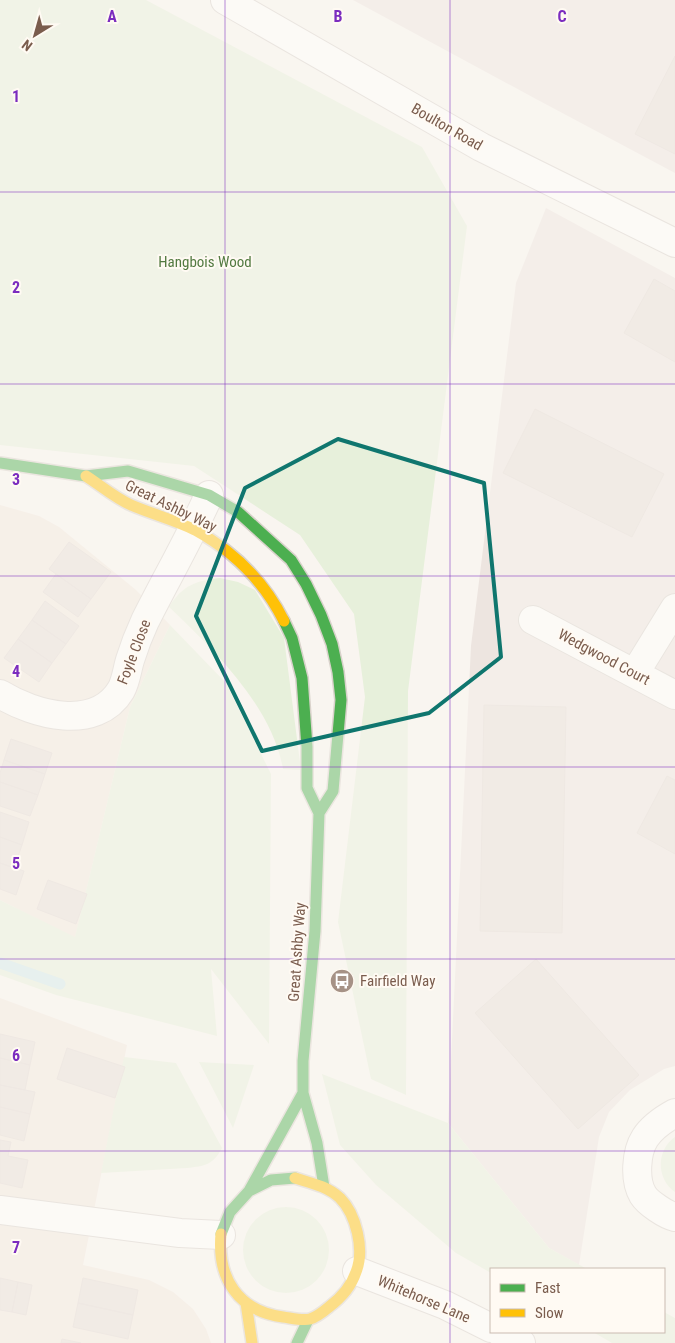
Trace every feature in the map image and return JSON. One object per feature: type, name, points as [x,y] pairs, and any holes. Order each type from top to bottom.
[{"type":"street","name":"Boulton Road","points":[[225,0],[481,147],[675,243]]},
{"type":"street","name":"Great Ashby Way","points":[[0,463],[86,476],[128,472],[209,495],[238,512],[291,560],[306,584],[321,615],[332,644],[338,672],[341,700],[333,791],[319,813]]},
{"type":"street","name":"Great Ashby Way","points":[[86,476],[129,504],[194,530],[242,564],[274,601],[292,638],[302,687],[307,747],[307,788],[319,813],[315,931],[303,1061],[303,1093],[317,1143],[324,1187]]},
{"type":"street","name":"Foyle Close","points":[[0,694],[31,709],[48,714],[69,716],[87,714],[104,707],[115,698],[125,680],[140,632],[194,530],[209,495]]},
{"type":"street","points":[[635,673],[675,608]]},
{"type":"street","name":"Wedgwood Court","points":[[532,620],[635,673],[675,696]]},
{"type":"street","name":"Great Ashby Way","points":[[249,1191],[271,1180],[295,1178],[324,1187],[340,1198],[352,1215],[360,1242],[357,1271],[342,1296],[320,1314],[308,1320],[268,1315],[246,1303],[231,1287],[222,1265],[221,1235],[230,1212],[249,1191],[303,1093]]},
{"type":"street","points":[[675,1113],[656,1125],[646,1137],[638,1153],[637,1166],[643,1195],[657,1207],[675,1218]]},
{"type":"street","points":[[0,1210],[180,1234],[221,1235]]},
{"type":"street","name":"Whitehorse Lane","points":[[357,1271],[445,1305],[490,1328]]},
{"type":"street","points":[[246,1303],[252,1343]]},
{"type":"street","points":[[297,1343],[308,1320]]},
{"type":"street","points":[[502,1333],[521,1343]]},
{"type":"highlighted area","points":[[338,439],[484,483],[501,657],[429,713],[262,751],[196,616],[245,488]]},
{"type":"shaded area","points":[[353,0],[675,0],[675,173],[536,99]]},
{"type":"shaded area","points":[[546,208],[675,278],[675,1066],[664,1069],[630,1090],[609,1112],[599,1137],[579,1265],[549,1248],[448,1123],[471,646],[516,283]]},
{"type":"shaded area","points":[[0,505],[39,516],[59,527],[136,590],[170,625],[130,707],[75,938],[0,900]]},
{"type":"shaded area","points":[[0,998],[127,1045],[83,1265],[149,1280],[173,1292],[193,1309],[206,1329],[211,1343],[0,1343]]},
{"type":"green space","name":"Hangbois Wood","points":[[0,0],[146,0],[422,147],[467,226],[408,691],[406,1095],[371,1079],[338,922],[365,697],[354,614],[300,535],[194,466],[0,445]]},
{"type":"green space","points":[[220,578],[238,582],[255,590],[284,638],[301,770],[283,769],[277,746],[267,723],[254,701],[222,661],[169,607],[179,594],[190,585]]},
{"type":"green space","points":[[170,625],[226,683],[271,774],[269,1044],[211,969],[217,1036],[56,995],[0,975],[0,900],[75,937],[130,707]]},
{"type":"green space","points":[[124,1057],[176,1063],[222,1148],[212,1161],[208,1164],[187,1168],[101,1173]]},
{"type":"green space","points":[[199,1062],[254,1065],[233,1128]]},
{"type":"green space","points":[[322,1074],[448,1123],[549,1248],[585,1268],[490,1268],[490,1272],[456,1253],[376,1185],[340,1145]]},
{"type":"green space","points":[[675,1137],[675,1192],[664,1180],[661,1165],[664,1149]]},
{"type":"green space","points":[[286,1207],[302,1211],[316,1220],[325,1234],[329,1250],[325,1266],[316,1280],[302,1289],[286,1293],[270,1289],[256,1280],[247,1266],[243,1250],[247,1234],[256,1220],[270,1211]]},
{"type":"green space","points":[[665,1313],[675,1318],[675,1343],[612,1343],[595,1333],[665,1333]]},
{"type":"building","points":[[675,56],[675,154],[635,134]]},
{"type":"building","points":[[654,279],[675,291],[675,362],[624,333]]},
{"type":"building","points":[[535,409],[664,474],[632,537],[503,473]]},
{"type":"building","points":[[69,542],[111,572],[91,599],[49,569]]},
{"type":"building","points":[[56,574],[91,599],[78,617],[43,592]]},
{"type":"building","points":[[45,601],[79,626],[66,644],[32,620]]},
{"type":"building","points":[[32,620],[66,644],[52,663],[18,639]]},
{"type":"building","points":[[18,639],[52,663],[39,682],[4,658]]},
{"type":"building","points":[[484,705],[566,707],[562,933],[480,931]]},
{"type":"building","points":[[11,739],[52,753],[45,774],[4,760]]},
{"type":"building","points":[[4,760],[45,774],[38,795],[0,782],[0,773]]},
{"type":"building","points":[[667,776],[675,780],[675,854],[637,833]]},
{"type":"building","points":[[0,782],[38,795],[30,816],[0,806]]},
{"type":"building","points":[[0,812],[29,822],[22,845],[0,837]]},
{"type":"building","points":[[0,837],[22,845],[14,868],[0,863]]},
{"type":"building","points":[[0,863],[24,871],[16,895],[0,889]]},
{"type":"building","points":[[48,880],[87,894],[76,924],[37,909]]},
{"type":"building","points":[[536,959],[639,1075],[578,1129],[475,1013]]},
{"type":"building","points":[[0,1034],[35,1042],[30,1065],[0,1058]]},
{"type":"building","points":[[67,1048],[125,1067],[115,1098],[57,1079]]},
{"type":"building","points":[[0,1058],[30,1065],[25,1090],[0,1085]]},
{"type":"building","points":[[0,1085],[35,1092],[30,1114],[0,1107]]},
{"type":"building","points":[[0,1107],[30,1114],[24,1141],[0,1135]]},
{"type":"building","points":[[0,1140],[11,1142],[8,1156],[28,1160],[22,1188],[0,1183]]},
{"type":"building","points":[[0,1278],[18,1282],[12,1312],[0,1310]]},
{"type":"building","points":[[83,1278],[138,1290],[133,1315],[78,1303]]},
{"type":"building","points":[[18,1282],[32,1285],[26,1315],[12,1312]]},
{"type":"building","points":[[78,1303],[133,1315],[128,1339],[73,1327]]},
{"type":"building","points":[[62,1339],[81,1343],[61,1343]]},
{"type":"waterway","points":[[0,963],[60,984]]},
{"type":"traffic: fast","points":[[0,463],[86,476],[128,471],[209,495],[238,512],[291,560],[306,584],[321,615],[332,644],[338,672],[341,700],[333,791],[319,813]]},
{"type":"traffic: fast","points":[[284,621],[292,638],[302,678],[307,747],[307,788],[319,813],[315,931],[303,1061],[303,1093],[317,1143],[324,1187]]},
{"type":"traffic: fast","points":[[249,1191],[303,1093]]},
{"type":"traffic: fast","points":[[221,1234],[230,1212],[249,1191],[271,1180],[295,1178]]},
{"type":"traffic: fast","points":[[297,1343],[308,1320]]},
{"type":"traffic: slow","points":[[86,476],[125,502],[187,526],[223,548],[258,580],[284,621]]},
{"type":"traffic: slow","points":[[221,1234],[223,1265],[227,1278],[234,1290],[254,1308],[267,1314],[307,1320],[315,1317],[333,1304],[348,1287],[359,1263],[359,1243],[351,1213],[335,1194],[313,1183],[295,1178]]},
{"type":"traffic: slow","points":[[246,1303],[252,1343]]},
{"type":"place","name":"Fairfield Way","points":[[342,981]]}]
